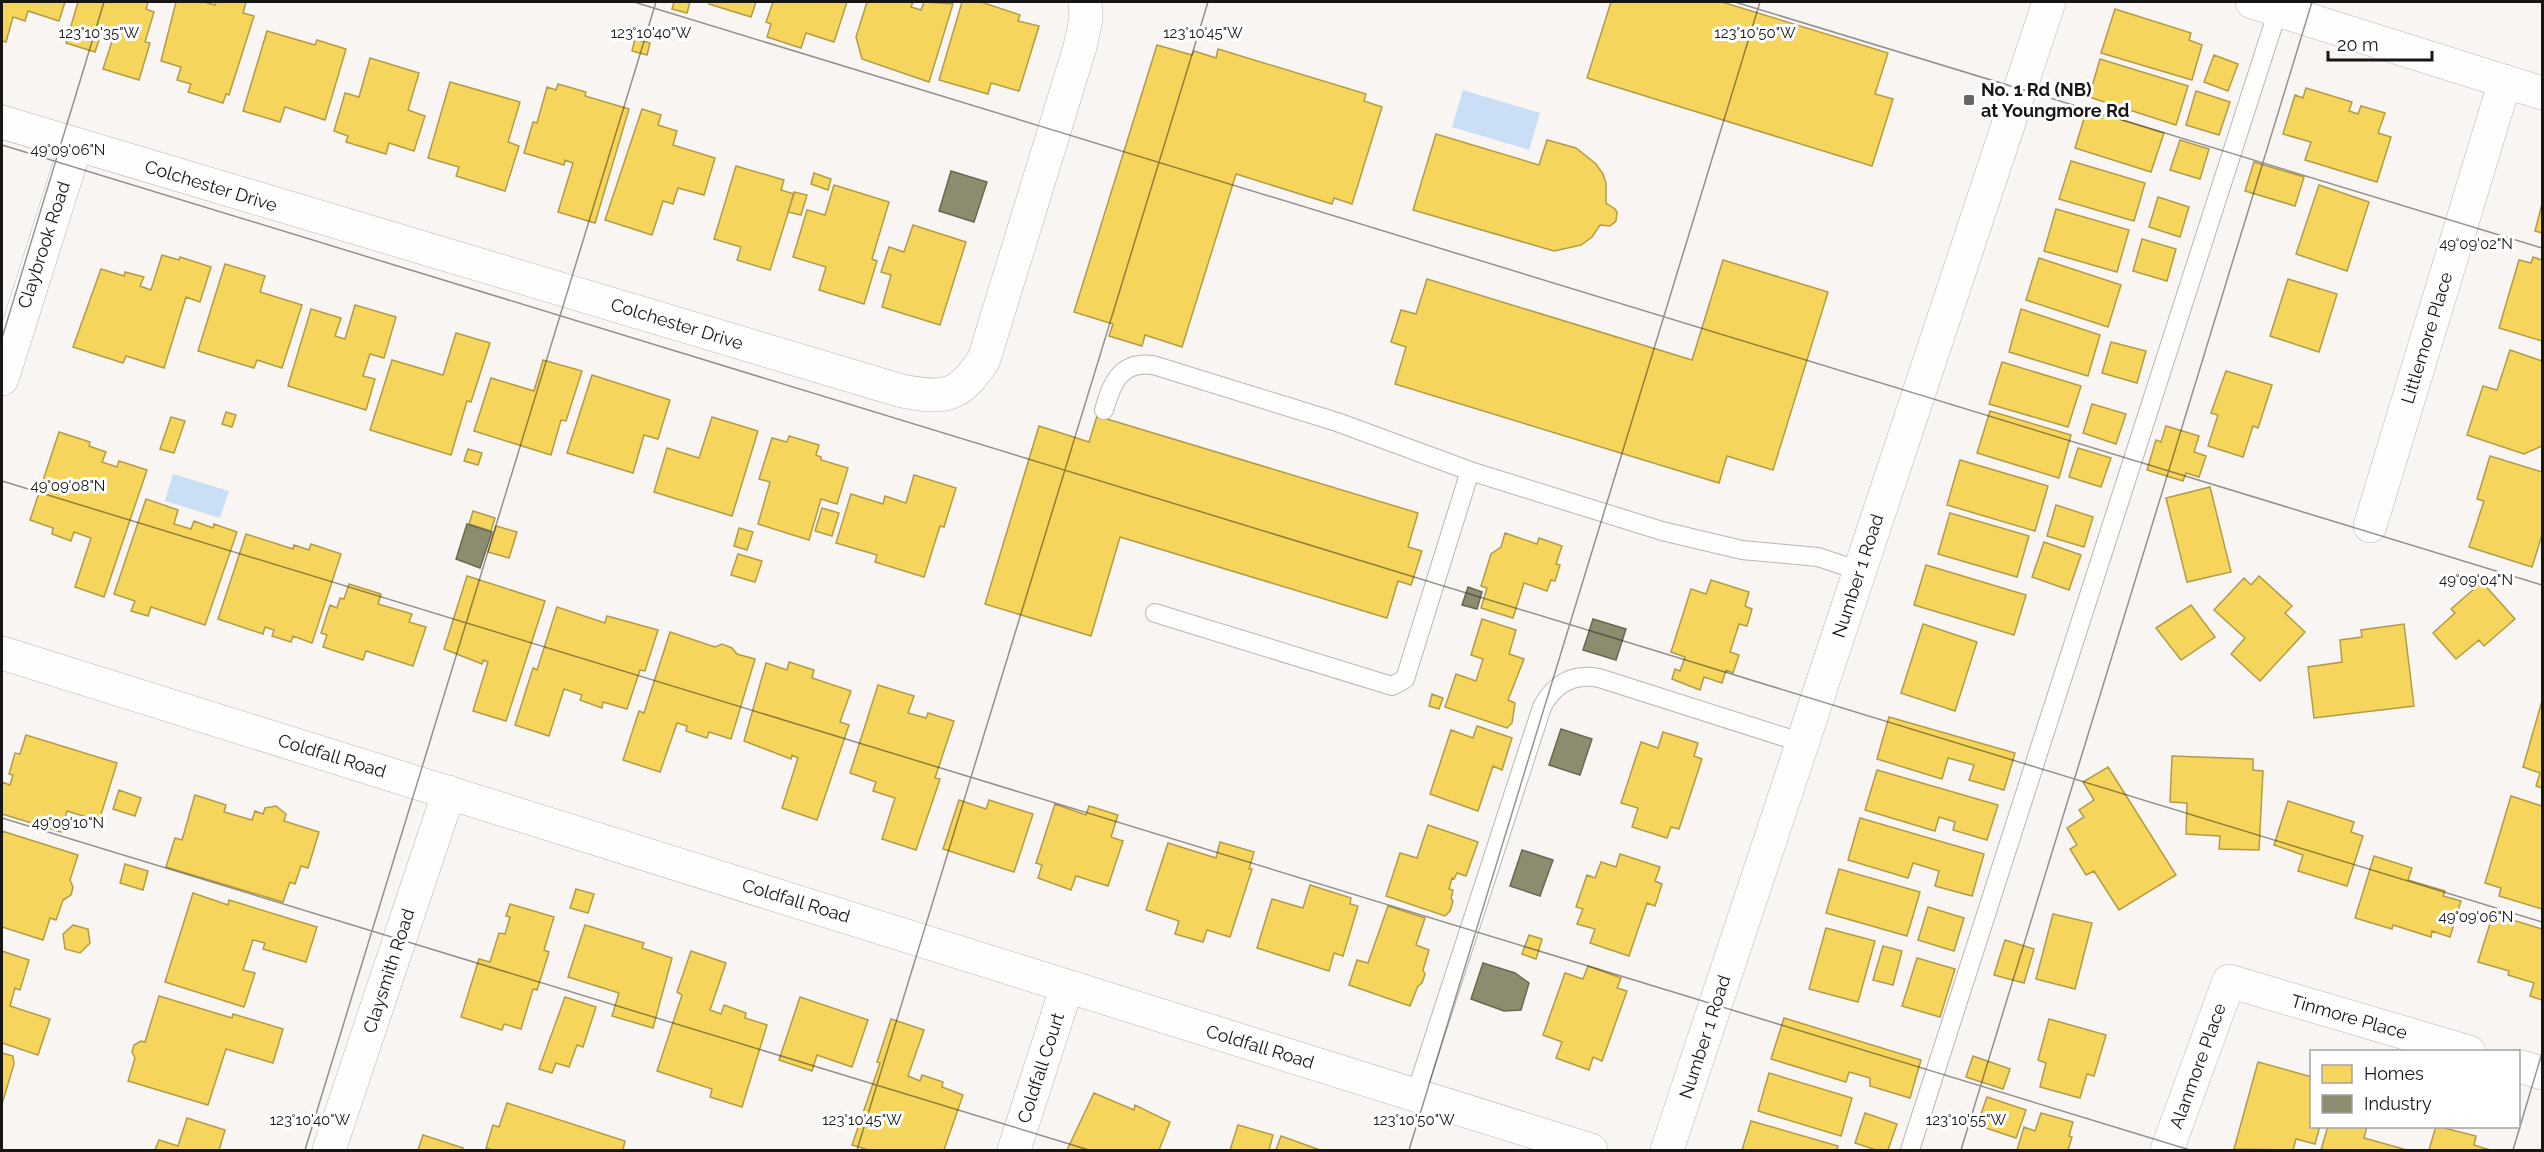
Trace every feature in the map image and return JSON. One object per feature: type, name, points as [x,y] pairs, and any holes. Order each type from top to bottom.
[{"type":"street","name":"Colchester Drive","points":[[2,122],[902,391],[931,396],[954,391],[970,381],[984,359],[1080,47],[1086,19],[1085,2]]},
{"type":"street","name":"Number 1 Road","points":[[1667,1150],[2049,2]]},
{"type":"street","points":[[2265,6],[2542,93]]},
{"type":"street","name":"Littlemore Place","points":[[2370,526],[2505,81]]},
{"type":"street","name":"Claybrook Road","points":[[2,379],[76,145]]},
{"type":"street","name":"Coldfall Road","points":[[2,652],[1591,1150]]},
{"type":"street","name":"Claysmith Road","points":[[329,1150],[449,792]]},
{"type":"street","name":"Tinmore Place","points":[[2229,981],[2462,1050]]},
{"type":"street","name":"Alanmore Place","points":[[2167,1150],[2229,981]]},
{"type":"street","name":"Coldfall Court","points":[[1014,1150],[1067,986]]},
{"type":"street","points":[[2520,1067],[2542,1073]]},
{"type":"lane","points":[[1911,1150],[2265,6]]},
{"type":"lane","points":[[1104,410],[1116,378],[1133,366],[1153,366],[1337,423],[1470,471],[1714,545],[1818,557],[1860,571]]},
{"type":"lane","points":[[1155,613],[1392,686],[1405,679],[1470,471]]},
{"type":"lane","points":[[1415,1096],[1542,707],[1552,691],[1575,678],[1599,678],[1803,744]]},
{"type":"water","points":[[1463,90],[1540,113],[1529,150],[1452,127]]},
{"type":"water","points":[[173,474],[229,491],[220,518],[165,501]]},
{"type":"building: Homes","points":[[2,2],[65,2],[59,21],[28,11],[25,21],[13,17],[6,42],[2,41]]},
{"type":"building: Homes","points":[[78,2],[148,2],[146,9],[154,12],[145,42],[150,43],[139,80],[103,69],[114,35],[102,31],[95,52],[66,43]]},
{"type":"building: Homes","points":[[176,2],[204,2],[215,5],[216,2],[246,2],[243,13],[254,16],[229,95],[226,94],[223,103],[188,92],[191,84],[177,80],[181,67],[161,61]]},
{"type":"building: Homes","points":[[674,2],[690,2],[687,13],[672,9]]},
{"type":"building: Homes","points":[[710,2],[756,2],[751,17],[709,4]]},
{"type":"building: Homes","points":[[773,2],[847,2],[834,42],[806,33],[801,48],[767,37],[771,24],[766,22]]},
{"type":"building: Homes","points":[[867,2],[913,2],[911,7],[921,10],[924,2],[953,4],[929,82],[862,59],[856,37]]},
{"type":"building: Homes","points":[[962,2],[981,2],[1020,15],[1018,21],[1039,26],[1019,91],[991,83],[988,94],[939,80]]},
{"type":"building: Homes","points":[[1611,2],[1722,2],[1888,53],[1875,94],[1893,99],[1872,166],[1587,78]]},
{"type":"building: Homes","points":[[2115,9],[2191,33],[2189,40],[2202,45],[2192,80],[2101,53]]},
{"type":"building: Homes","points":[[267,31],[315,45],[317,40],[346,49],[325,120],[285,107],[280,122],[243,111]]},
{"type":"building: Homes","points":[[635,39],[650,43],[647,55],[632,51]]},
{"type":"building: Homes","points":[[1157,45],[1192,55],[1194,51],[1216,58],[1218,49],[1366,94],[1364,101],[1382,107],[1352,204],[1334,198],[1332,204],[1236,174],[1182,347],[1145,335],[1142,346],[1109,336],[1113,324],[1074,312]]},
{"type":"building: Homes","points":[[2214,55],[2238,64],[2228,91],[2204,82]]},
{"type":"building: Homes","points":[[370,58],[419,73],[408,110],[425,116],[414,151],[389,143],[386,154],[346,142],[348,136],[334,131],[345,93],[359,97]]},
{"type":"building: Homes","points":[[2100,59],[2188,86],[2176,125],[2089,97]]},
{"type":"building: Homes","points":[[450,82],[520,102],[508,142],[519,146],[505,191],[456,176],[459,167],[428,158]]},
{"type":"building: Homes","points":[[558,84],[586,92],[585,96],[629,109],[595,223],[558,212],[573,163],[565,160],[564,165],[524,153],[533,122],[537,123],[547,87],[556,90]]},
{"type":"building: Homes","points":[[2306,88],[2352,102],[2349,111],[2358,114],[2361,106],[2385,113],[2378,133],[2391,137],[2377,182],[2305,160],[2311,142],[2283,134],[2295,95],[2303,98]]},
{"type":"building: Homes","points":[[2196,91],[2230,102],[2219,135],[2186,125]]},
{"type":"building: Homes","points":[[642,109],[661,115],[658,125],[677,131],[673,145],[715,158],[704,195],[678,188],[673,204],[663,201],[652,235],[605,220]]},
{"type":"building: Homes","points":[[2087,109],[2164,133],[2151,172],[2075,148]]},
{"type":"building: Homes","points":[[1436,134],[1539,165],[1547,140],[1576,148],[1596,164],[1603,174],[1606,183],[1606,203],[1617,212],[1616,221],[1610,226],[1600,225],[1592,237],[1581,245],[1554,251],[1413,210]]},
{"type":"building: Homes","points":[[2180,140],[2209,149],[2200,179],[2170,170]]},
{"type":"building: Homes","points":[[2071,161],[2145,183],[2134,221],[2059,199]]},
{"type":"building: Homes","points":[[2254,162],[2304,177],[2295,206],[2245,191]]},
{"type":"building: Homes","points":[[736,166],[784,180],[781,190],[794,194],[770,270],[737,260],[741,247],[714,239]]},
{"type":"building: Homes","points":[[814,173],[831,179],[828,190],[811,184]]},
{"type":"building: Homes","points":[[834,185],[889,202],[872,259],[877,261],[864,304],[819,290],[826,267],[793,257],[807,210],[825,215]]},
{"type":"building: Homes","points":[[2319,185],[2369,202],[2347,271],[2296,254]]},
{"type":"building: Homes","points":[[794,192],[807,195],[801,215],[788,212]]},
{"type":"building: Homes","points":[[2158,197],[2189,207],[2180,237],[2149,227]]},
{"type":"building: Homes","points":[[2542,204],[2542,233],[2535,231]]},
{"type":"building: Homes","points":[[2056,209],[2129,230],[2117,272],[2044,251]]},
{"type":"building: Homes","points":[[913,225],[966,242],[940,325],[882,307],[891,275],[881,272],[889,247],[904,252]]},
{"type":"building: Homes","points":[[2142,239],[2176,249],[2167,281],[2133,271]]},
{"type":"building: Homes","points":[[162,255],[179,260],[180,257],[211,267],[200,302],[186,297],[164,368],[126,356],[123,363],[73,347],[101,269],[124,276],[125,272],[144,277],[140,286],[151,290]]},
{"type":"building: Homes","points":[[2533,257],[2542,260],[2542,341],[2499,328],[2519,260],[2531,263]]},
{"type":"building: Homes","points":[[2039,258],[2121,285],[2108,327],[2026,300]]},
{"type":"building: Homes","points":[[1723,260],[1828,292],[1773,470],[1727,456],[1719,483],[1395,384],[1406,347],[1391,342],[1401,310],[1416,314],[1427,279],[1692,360]]},
{"type":"building: Homes","points":[[225,264],[265,276],[260,292],[302,305],[282,368],[257,360],[254,368],[198,351]]},
{"type":"building: Homes","points":[[2288,279],[2337,294],[2319,352],[2270,336]]},
{"type":"building: Homes","points":[[355,305],[396,317],[384,358],[370,354],[363,376],[375,379],[366,410],[288,386],[311,309],[341,318],[335,336],[345,339]]},
{"type":"building: Homes","points":[[2021,309],[2100,335],[2088,376],[2009,352]]},
{"type":"building: Homes","points":[[456,333],[490,343],[471,402],[467,401],[451,455],[370,430],[392,360],[443,375]]},
{"type":"building: Homes","points":[[2111,342],[2146,351],[2137,383],[2102,373]]},
{"type":"building: Homes","points":[[2510,350],[2542,361],[2542,446],[2524,454],[2467,435],[2483,386],[2497,390]]},
{"type":"building: Homes","points":[[543,360],[582,371],[566,421],[561,420],[551,455],[474,431],[491,378],[534,391]]},
{"type":"building: Homes","points":[[2002,362],[2081,386],[2068,427],[1989,404]]},
{"type":"building: Homes","points":[[2226,371],[2272,385],[2258,428],[2253,426],[2243,457],[2208,446],[2218,415],[2211,413]]},
{"type":"building: Homes","points":[[592,375],[670,400],[658,439],[644,435],[633,473],[567,453]]},
{"type":"building: Homes","points":[[2092,404],[2126,414],[2116,444],[2083,433]]},
{"type":"building: Homes","points":[[1990,411],[2071,435],[2059,478],[1977,453]]},
{"type":"building: Homes","points":[[226,412],[236,415],[232,427],[222,424]]},
{"type":"building: Homes","points":[[1097,416],[1418,513],[1408,547],[1422,551],[1411,585],[1398,581],[1387,618],[1120,537],[1091,636],[985,604],[1039,426],[1089,442]]},
{"type":"building: Homes","points":[[171,417],[185,421],[174,453],[160,449]]},
{"type":"building: Homes","points":[[712,417],[758,431],[732,516],[654,492],[667,448],[699,458]]},
{"type":"building: Homes","points":[[2166,426],[2199,436],[2194,452],[2206,456],[2199,477],[2186,473],[2183,481],[2147,470],[2156,440],[2161,442]]},
{"type":"building: Homes","points":[[59,432],[90,442],[89,446],[106,452],[102,462],[117,467],[119,461],[147,470],[104,597],[75,587],[91,538],[74,532],[71,541],[52,534],[53,528],[30,520]]},
{"type":"building: Homes","points":[[789,436],[819,445],[816,455],[821,457],[821,460],[848,468],[837,504],[821,499],[809,540],[758,524],[770,482],[759,479],[772,438],[787,442]]},
{"type":"building: Homes","points":[[2078,448],[2111,458],[2101,487],[2069,477]]},
{"type":"building: Homes","points":[[468,449],[482,453],[478,465],[464,461]]},
{"type":"building: Homes","points":[[2490,456],[2542,472],[2542,535],[2532,567],[2469,547],[2484,501],[2477,499]]},
{"type":"building: Homes","points":[[1960,460],[2048,486],[2035,531],[1947,505]]},
{"type":"building: Homes","points":[[914,475],[956,488],[944,527],[940,526],[924,577],[875,562],[877,555],[836,543],[851,494],[883,504],[885,496],[906,503]]},
{"type":"building: Homes","points":[[2210,487],[2231,572],[2187,582],[2166,498]]},
{"type":"building: Homes","points":[[146,499],[178,510],[174,524],[191,529],[194,521],[213,528],[214,524],[237,532],[205,625],[151,607],[148,616],[131,611],[135,601],[114,594]]},
{"type":"building: Homes","points":[[2056,505],[2093,517],[2084,547],[2047,536]]},
{"type":"building: Homes","points":[[822,508],[839,513],[832,536],[815,531]]},
{"type":"building: Homes","points":[[473,511],[495,518],[491,531],[469,524]]},
{"type":"building: Homes","points":[[1950,513],[2029,536],[2017,577],[1938,554]]},
{"type":"building: Homes","points":[[496,526],[517,532],[509,558],[488,552]]},
{"type":"building: Homes","points":[[739,528],[753,532],[747,550],[734,546]]},
{"type":"building: Homes","points":[[1505,533],[1537,544],[1539,538],[1562,546],[1556,564],[1560,565],[1555,581],[1551,580],[1547,591],[1524,583],[1513,618],[1481,608],[1487,588],[1481,586],[1491,554],[1501,547]]},
{"type":"building: Homes","points":[[246,534],[293,549],[294,545],[309,550],[311,544],[341,554],[312,643],[293,636],[291,642],[272,636],[274,630],[265,627],[263,634],[218,619]]},
{"type":"building: Homes","points":[[2044,542],[2081,555],[2069,590],[2032,577]]},
{"type":"building: Homes","points":[[738,554],[762,561],[755,582],[731,575]]},
{"type":"building: Homes","points":[[1926,565],[2026,595],[2014,635],[1914,605]]},
{"type":"building: Homes","points":[[467,576],[545,601],[506,721],[473,711],[488,662],[483,660],[482,664],[444,649]]},
{"type":"building: Homes","points":[[2259,576],[2292,606],[2285,613],[2305,632],[2260,681],[2231,654],[2245,638],[2214,610],[2244,578],[2251,585]]},
{"type":"building: Homes","points":[[1711,580],[1749,592],[1745,606],[1752,609],[1747,626],[1739,624],[1730,652],[1739,655],[1733,673],[1726,670],[1722,683],[1704,677],[1700,690],[1672,679],[1675,669],[1680,671],[1685,657],[1671,652],[1691,589],[1706,594]]},
{"type":"building: Homes","points":[[2482,582],[2515,619],[2484,646],[2479,640],[2456,659],[2433,633],[2455,613],[2451,609]]},
{"type":"building: Homes","points":[[349,584],[381,594],[378,604],[412,614],[409,622],[426,627],[413,666],[366,651],[363,660],[323,647],[327,635],[321,633],[330,605],[337,608],[340,598],[344,599]]},
{"type":"building: Homes","points":[[2191,605],[2215,637],[2181,660],[2156,628]]},
{"type":"building: Homes","points":[[557,607],[605,623],[607,616],[658,630],[645,671],[640,670],[627,709],[603,702],[602,708],[580,700],[582,695],[564,689],[549,736],[515,725],[533,668],[537,670]]},
{"type":"building: Homes","points":[[1482,619],[1516,630],[1509,654],[1524,659],[1508,700],[1515,703],[1512,723],[1507,728],[1445,707],[1456,674],[1476,681],[1483,659],[1471,655]]},
{"type":"building: Homes","points":[[1923,624],[1977,642],[1955,711],[1901,693]]},
{"type":"building: Homes","points":[[2404,624],[2414,706],[2314,718],[2308,667],[2342,662],[2340,640],[2362,637],[2361,630]]},
{"type":"building: Homes","points":[[670,632],[715,647],[722,644],[732,648],[737,654],[755,659],[731,739],[709,732],[707,738],[686,731],[687,726],[677,723],[660,772],[623,760],[639,711],[644,713]]},
{"type":"building: Homes","points":[[789,662],[814,670],[812,678],[851,691],[840,722],[849,725],[817,820],[782,808],[798,758],[792,755],[791,759],[744,741],[766,663],[787,670]]},
{"type":"building: Homes","points":[[878,685],[914,696],[908,713],[926,718],[928,713],[954,721],[935,778],[940,779],[916,850],[882,839],[895,798],[873,791],[876,782],[850,773]]},
{"type":"building: Homes","points":[[1432,694],[1443,698],[1439,709],[1429,706]]},
{"type":"building: Homes","points":[[2542,701],[2542,788],[2536,786],[2540,773],[2523,767]]},
{"type":"building: Homes","points":[[1889,717],[2015,753],[2004,790],[1969,780],[1974,765],[1948,758],[1942,779],[1877,759]]},
{"type":"building: Homes","points":[[1477,726],[1512,738],[1502,770],[1493,766],[1478,811],[1430,794],[1451,730],[1473,738]]},
{"type":"building: Homes","points":[[1663,732],[1698,743],[1694,756],[1702,759],[1679,829],[1671,827],[1667,838],[1632,827],[1638,808],[1621,803],[1641,742],[1658,748]]},
{"type":"building: Homes","points":[[26,735],[117,763],[99,821],[67,811],[61,832],[2,814],[2,782],[10,785],[13,775],[9,774],[15,753],[20,754]]},
{"type":"building: Homes","points":[[2172,756],[2253,759],[2253,770],[2263,771],[2259,850],[2219,849],[2220,836],[2186,834],[2187,803],[2170,802]]},
{"type":"building: Homes","points":[[2108,767],[2176,875],[2119,910],[2094,871],[2086,875],[2070,849],[2077,845],[2067,828],[2084,817],[2079,810],[2094,800],[2083,782]]},
{"type":"building: Homes","points":[[1877,770],[1998,805],[1987,840],[1953,830],[1955,822],[1939,817],[1935,831],[1865,810]]},
{"type":"building: Homes","points":[[119,790],[141,798],[135,816],[113,809]]},
{"type":"building: Homes","points":[[195,795],[226,805],[224,812],[252,820],[255,811],[263,814],[265,808],[276,806],[286,814],[284,821],[319,832],[308,868],[301,866],[295,884],[290,882],[283,902],[166,867],[175,838],[182,840]]},
{"type":"building: Homes","points":[[2511,796],[2542,806],[2542,909],[2499,896],[2501,888],[2485,883]]},
{"type":"building: Homes","points":[[959,800],[986,809],[989,800],[1033,814],[1014,872],[943,849]]},
{"type":"building: Homes","points":[[2288,801],[2354,822],[2351,832],[2363,836],[2347,886],[2298,871],[2303,855],[2274,845]]},
{"type":"building: Homes","points":[[1055,804],[1086,815],[1089,806],[1118,815],[1111,837],[1123,841],[1108,886],[1076,876],[1071,890],[1038,878],[1042,865],[1036,863]]},
{"type":"building: Homes","points":[[1860,818],[1984,854],[1972,896],[1935,886],[1939,871],[1913,863],[1908,878],[1848,860]]},
{"type":"building: Homes","points":[[1428,825],[1478,842],[1466,876],[1457,873],[1454,879],[1452,878],[1449,889],[1453,890],[1451,898],[1453,901],[1450,911],[1445,916],[1386,896],[1400,853],[1417,858]]},
{"type":"building: Homes","points":[[2,831],[78,855],[70,880],[73,887],[71,895],[63,900],[56,920],[50,918],[43,940],[2,927]]},
{"type":"building: Homes","points":[[1220,842],[1254,852],[1249,869],[1252,869],[1230,937],[1207,930],[1203,942],[1175,934],[1179,921],[1146,910],[1168,843],[1216,858]]},
{"type":"building: Homes","points":[[1620,854],[1660,867],[1655,881],[1662,884],[1655,906],[1647,903],[1629,956],[1590,943],[1595,929],[1577,924],[1583,909],[1576,907],[1587,875],[1595,878],[1601,862],[1616,867]]},
{"type":"building: Homes","points":[[2374,856],[2412,868],[2408,880],[2445,891],[2443,896],[2461,901],[2450,937],[2432,931],[2431,937],[2393,925],[2392,929],[2355,918]]},
{"type":"building: Homes","points":[[125,864],[148,871],[143,890],[120,883]]},
{"type":"building: Homes","points":[[1839,869],[1920,892],[1907,936],[1826,913]]},
{"type":"building: Homes","points":[[1310,885],[1351,898],[1350,904],[1358,906],[1343,956],[1334,953],[1329,971],[1257,948],[1272,899],[1303,908]]},
{"type":"building: Homes","points":[[576,889],[594,894],[588,913],[570,908]]},
{"type":"building: Homes","points":[[193,893],[228,905],[229,900],[317,927],[306,962],[263,949],[265,943],[253,940],[243,970],[255,973],[244,1007],[165,982]]},
{"type":"building: Homes","points":[[510,904],[554,917],[544,950],[549,952],[537,990],[533,989],[521,1029],[504,1024],[502,1030],[461,1017],[479,959],[490,962],[499,933],[505,934],[510,917],[506,916]]},
{"type":"building: Homes","points":[[1388,906],[1425,918],[1416,945],[1429,950],[1423,970],[1425,974],[1410,1006],[1349,985],[1357,960],[1368,963]]},
{"type":"building: Homes","points":[[1928,907],[1964,918],[1954,951],[1918,940]]},
{"type":"building: Homes","points":[[2053,914],[2092,923],[2075,989],[2036,979]]},
{"type":"building: Homes","points":[[2493,914],[2542,929],[2542,1000],[2530,996],[2534,983],[2508,975],[2509,971],[2478,962]]},
{"type":"building: Homes","points":[[73,925],[88,929],[90,943],[80,953],[65,949],[63,934]]},
{"type":"building: Homes","points":[[585,925],[644,943],[642,948],[672,958],[653,1028],[612,1016],[619,993],[568,977]]},
{"type":"building: Homes","points":[[1826,928],[1875,941],[1858,1002],[1809,989]]},
{"type":"building: Homes","points":[[1529,935],[1542,939],[1536,959],[1522,954]]},
{"type":"building: Homes","points":[[2005,940],[2034,949],[2024,983],[1994,975]]},
{"type":"building: Homes","points":[[1883,946],[1902,951],[1893,985],[1873,980]]},
{"type":"building: Homes","points":[[2,951],[29,960],[20,990],[15,988],[10,1006],[50,1019],[38,1055],[2,1043]]},
{"type":"building: Homes","points":[[691,951],[726,963],[710,1010],[721,1014],[724,1005],[746,1013],[745,1018],[767,1025],[742,1107],[710,1097],[712,1089],[657,1071],[682,995],[677,992]]},
{"type":"building: Homes","points":[[1917,958],[1955,969],[1940,1017],[1902,1006]]},
{"type":"building: Homes","points":[[1588,966],[1621,978],[1617,988],[1627,991],[1602,1061],[1593,1057],[1589,1070],[1556,1058],[1562,1042],[1543,1035],[1565,973],[1583,979]]},
{"type":"building: Homes","points":[[159,996],[232,1018],[233,1014],[283,1029],[273,1063],[226,1049],[208,1105],[128,1081],[135,1058],[132,1052],[134,1045],[141,1041],[145,1042]]},
{"type":"building: Homes","points":[[565,997],[596,1007],[583,1047],[577,1045],[569,1067],[556,1063],[552,1073],[539,1069]]},
{"type":"building: Homes","points":[[800,997],[868,1020],[852,1067],[817,1055],[812,1071],[779,1060]]},
{"type":"building: Homes","points":[[1784,1018],[1921,1060],[1910,1098],[1870,1086],[1870,1078],[1849,1072],[1846,1082],[1771,1059]]},
{"type":"building: Homes","points":[[891,1019],[924,1030],[908,1076],[920,1081],[922,1075],[943,1082],[942,1087],[963,1095],[944,1150],[869,1150],[852,1145],[880,1063],[877,1062]]},
{"type":"building: Homes","points":[[2049,1019],[2106,1035],[2094,1076],[2087,1074],[2080,1098],[2040,1087],[2046,1063],[2038,1060]]},
{"type":"building: Homes","points":[[2,1053],[13,1056],[14,1064],[2,1104]]},
{"type":"building: Homes","points":[[1973,1056],[2010,1069],[2003,1089],[1966,1077]]},
{"type":"building: Homes","points":[[2258,1062],[2310,1076],[2310,1128],[2319,1128],[2315,1144],[2296,1139],[2293,1150],[2234,1149]]},
{"type":"building: Homes","points":[[1769,1073],[1852,1098],[1841,1136],[1758,1111]]},
{"type":"building: Homes","points":[[1094,1093],[1134,1110],[1135,1105],[1170,1122],[1159,1150],[1067,1150]]},
{"type":"building: Homes","points":[[1987,1097],[2026,1110],[2016,1138],[1977,1125]]},
{"type":"building: Homes","points":[[507,1103],[625,1141],[623,1150],[493,1150],[486,1148],[493,1125],[499,1127]]},
{"type":"building: Homes","points":[[1865,1113],[1897,1124],[1888,1150],[1876,1150],[1855,1143]]},
{"type":"building: Homes","points":[[2041,1113],[2073,1122],[2068,1150],[2017,1150],[2024,1127],[2035,1131]]},
{"type":"building: Homes","points":[[187,1118],[225,1130],[219,1150],[155,1150],[159,1140],[178,1146]]},
{"type":"building: Homes","points":[[1751,1121],[1838,1146],[1837,1150],[1742,1150]]},
{"type":"building: Homes","points":[[1238,1125],[1273,1135],[1269,1150],[1230,1150]]},
{"type":"building: Homes","points":[[2327,1128],[2366,1128],[2364,1138],[2407,1150],[2321,1150]]},
{"type":"building: Homes","points":[[2435,1128],[2444,1128],[2476,1136],[2474,1145],[2490,1150],[2429,1150]]},
{"type":"building: Homes","points":[[423,1135],[463,1148],[462,1150],[418,1150]]},
{"type":"building: Homes","points":[[1281,1136],[1320,1150],[1276,1150]]},
{"type":"building: Industry","points":[[951,171],[987,182],[974,222],[939,211]]},
{"type":"building: Industry","points":[[467,524],[492,532],[480,568],[456,559]]},
{"type":"building: Industry","points":[[1468,587],[1482,592],[1477,609],[1462,605]]},
{"type":"building: Industry","points":[[1593,619],[1626,629],[1616,660],[1583,650]]},
{"type":"building: Industry","points":[[1561,729],[1592,739],[1580,775],[1549,765]]},
{"type":"building: Industry","points":[[1522,850],[1553,860],[1540,896],[1510,886]]},
{"type":"building: Industry","points":[[1483,963],[1515,973],[1529,983],[1521,1010],[1504,1011],[1471,999]]},
{"type":"place","name":"No. 1 Rd (NB) at Youngmore Rd","points":[[1969,100]]}]
